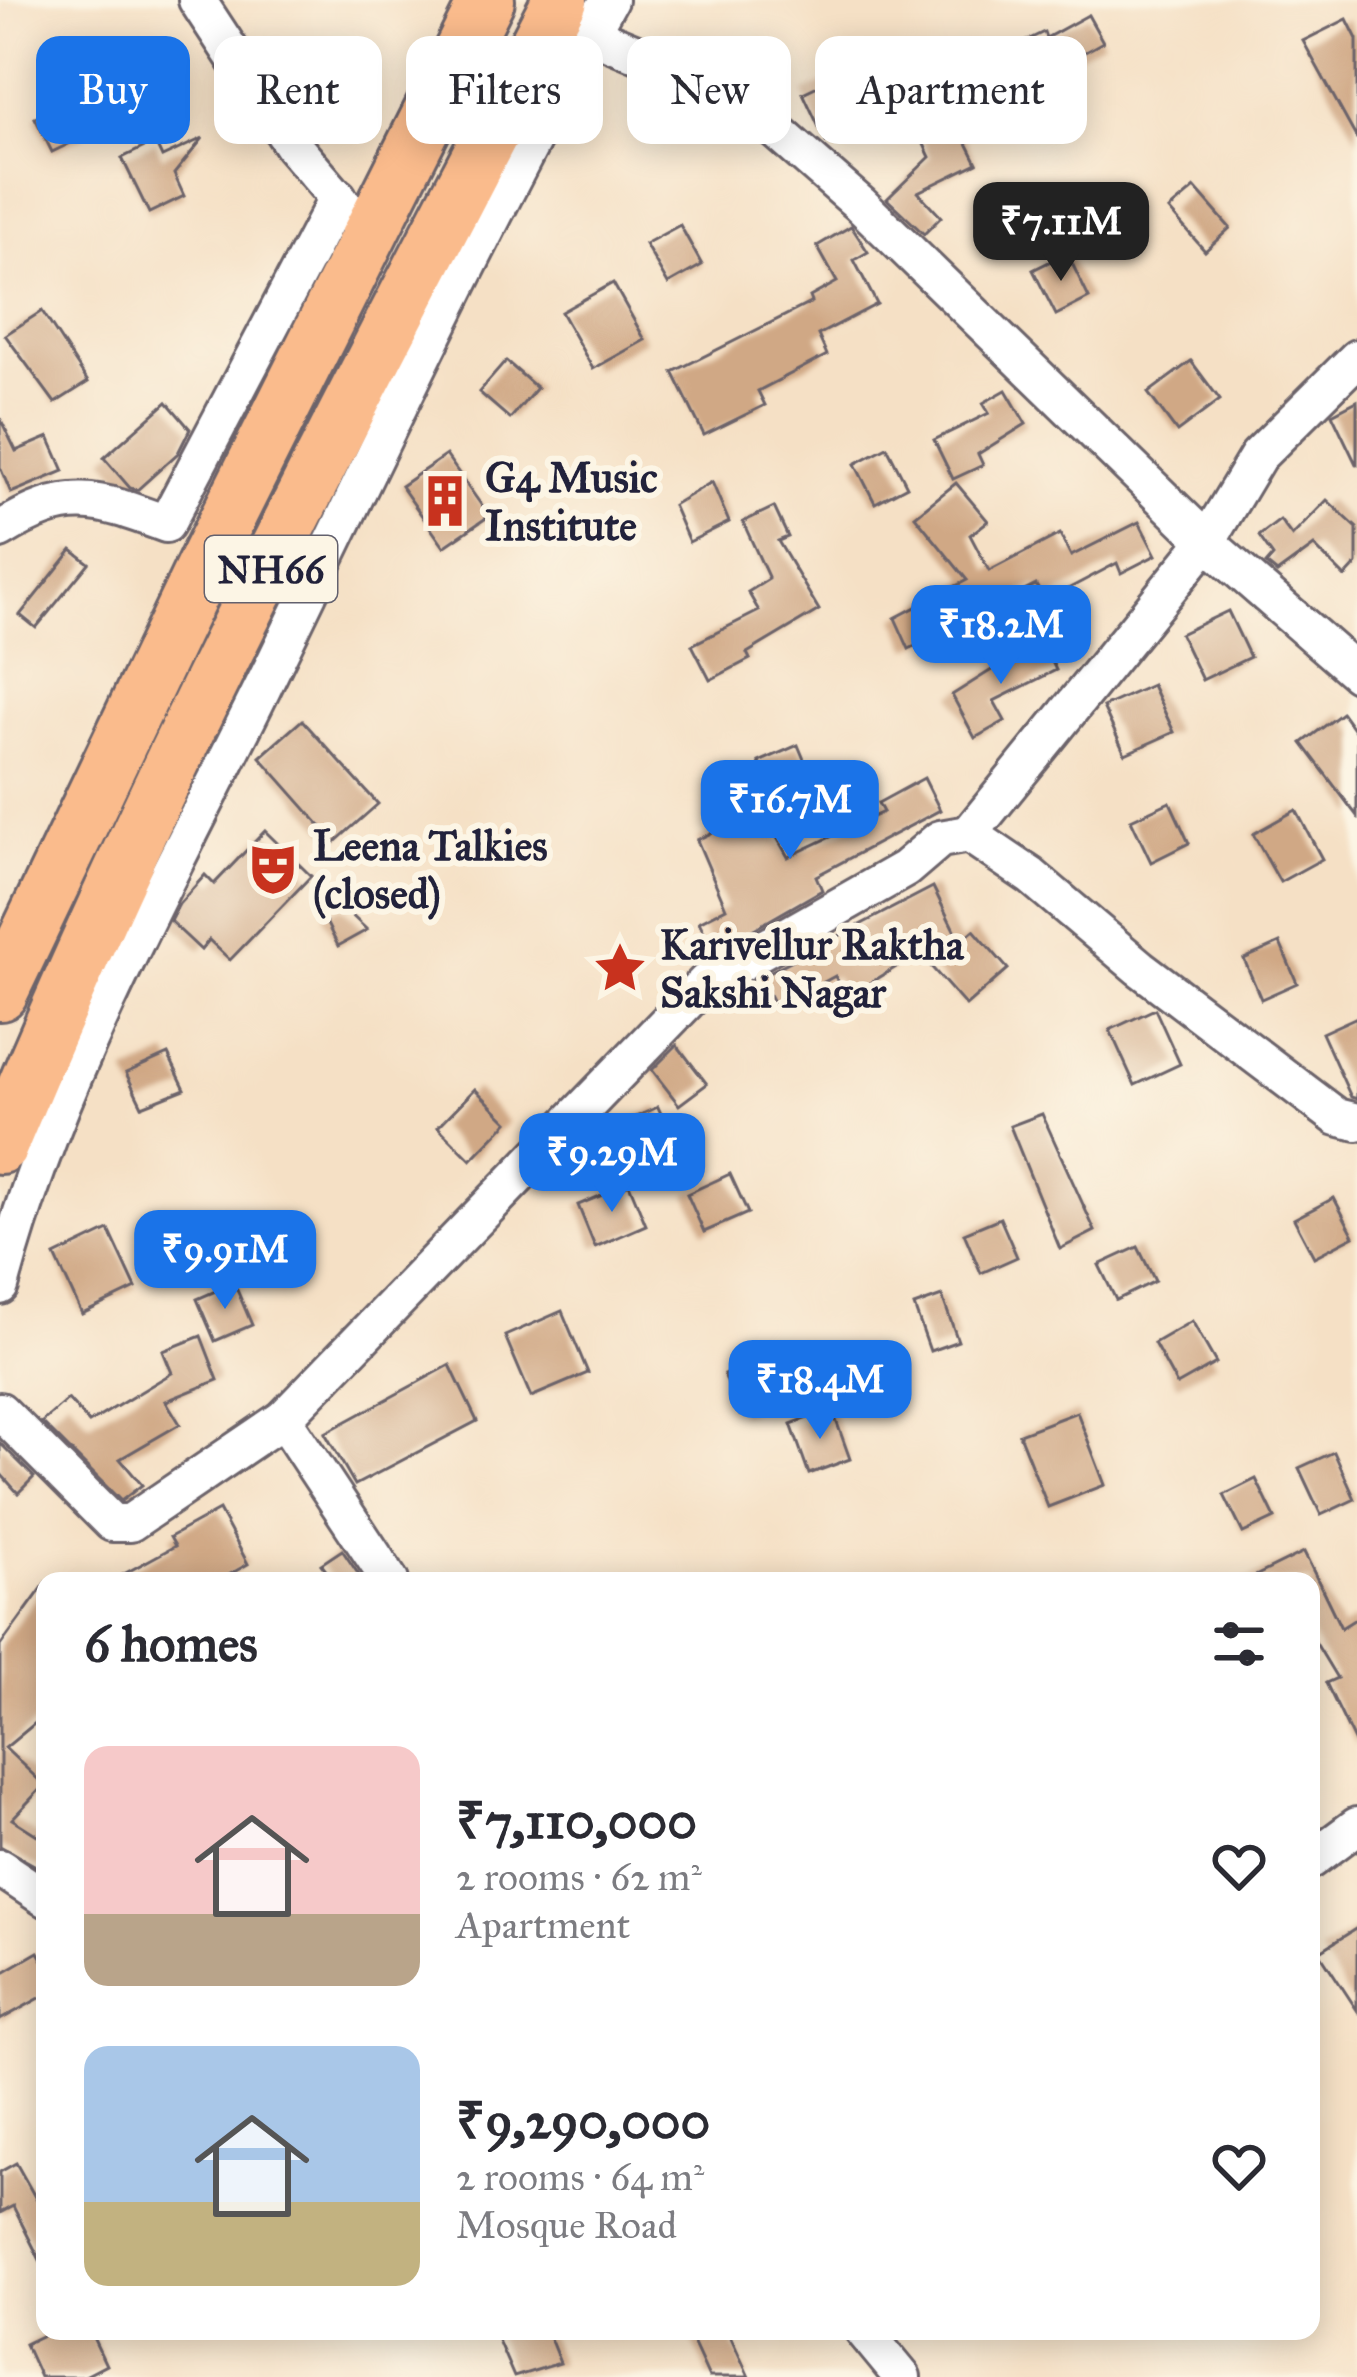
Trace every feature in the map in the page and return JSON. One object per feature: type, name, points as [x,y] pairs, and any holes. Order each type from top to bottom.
[{"type":"highway","name":"NH66","points":[[0,992],[209,555],[353,217],[487,0]]},
{"type":"highway","name":"NH66","points":[[0,1146],[80,956],[575,17]]},
{"type":"street","points":[[0,530],[56,502],[96,497],[166,524],[353,217],[292,145],[197,0]]},
{"type":"street","points":[[575,17],[609,0]]},
{"type":"street","points":[[575,17],[764,120],[860,204],[1207,541],[1357,673]]},
{"type":"street","points":[[0,1286],[28,1183],[105,1009],[495,170]]},
{"type":"street","points":[[0,1411],[112,1523],[130,1523],[283,1418],[706,982],[905,869],[940,839],[969,834],[1207,541],[1258,456],[1357,358]]},
{"type":"street","points":[[969,834],[1031,876],[1140,968],[1337,1117],[1357,1122]]},
{"type":"street","points":[[283,1418],[384,1572]]},
{"type":"street","points":[[1320,1853],[1357,1826]]},
{"type":"street","points":[[0,1868],[36,1892]]},
{"type":"street","points":[[871,2340],[902,2377]]},
{"type":"building","points":[[1088,15],[1103,42],[1087,51],[1087,36],[1050,36]]},
{"type":"building","points":[[1347,19],[1357,39],[1357,139],[1303,41]]},
{"type":"building","points":[[815,87],[815,119],[803,93]]},
{"type":"building","points":[[203,138],[174,174],[184,196],[149,213],[122,158],[151,144],[156,144],[162,157]]},
{"type":"building","points":[[924,144],[968,144],[977,163],[918,192],[941,217],[924,234],[887,199],[930,157]]},
{"type":"building","points":[[1195,188],[1230,228],[1205,251],[1169,210]]},
{"type":"building","points":[[680,225],[702,265],[668,284],[645,244]]},
{"type":"building","points":[[851,226],[868,252],[854,260],[877,304],[818,335],[827,355],[758,391],[765,405],[704,435],[673,372],[812,302],[810,297],[837,282],[817,246]]},
{"type":"building","points":[[1067,253],[1089,298],[1056,315],[1033,270]]},
{"type":"building","points":[[613,283],[645,340],[593,369],[561,312]]},
{"type":"building","points":[[42,311],[88,382],[55,403],[5,335]]},
{"type":"building","points":[[506,361],[537,388],[510,419],[479,392]]},
{"type":"building","points":[[1191,361],[1220,400],[1177,432],[1148,393]]},
{"type":"building","points":[[1006,390],[1026,424],[978,454],[983,465],[953,479],[934,440],[989,413],[983,403]]},
{"type":"building","points":[[1357,401],[1357,466],[1332,414]]},
{"type":"building","points":[[167,402],[190,429],[178,453],[137,490],[130,488],[104,458]]},
{"type":"building","points":[[0,418],[16,451],[49,437],[64,471],[11,493],[0,467]]},
{"type":"building","points":[[887,447],[907,486],[875,503],[855,464]]},
{"type":"building","name":"G4 Music Institute","points":[[446,455],[489,516],[444,547],[401,486]]},
{"type":"building","points":[[712,482],[729,522],[689,542],[673,505]]},
{"type":"building","points":[[956,483],[988,521],[970,535],[989,571],[1060,534],[1071,556],[1139,522],[1156,555],[1121,573],[1117,563],[1045,601],[1036,585],[909,649],[895,618],[967,580],[915,516]]},
{"type":"building","points":[[1327,500],[1357,528],[1357,564],[1345,577],[1314,546],[1277,573],[1266,564],[1273,556],[1259,536],[1280,520],[1292,536]]},
{"type":"building","points":[[774,507],[788,537],[778,541],[819,610],[747,653],[750,659],[710,680],[692,645],[759,611],[748,592],[769,579],[743,522]]},
{"type":"building","points":[[72,550],[89,563],[36,628],[20,615]]},
{"type":"building","points":[[1228,611],[1250,657],[1202,680],[1180,634]]},
{"type":"building","points":[[1041,639],[1056,670],[994,701],[1005,721],[975,738],[952,695]]},
{"type":"building","points":[[1152,685],[1174,732],[1125,754],[1103,707]]},
{"type":"building","points":[[1342,713],[1357,734],[1357,816],[1302,743]]},
{"type":"building","points":[[302,720],[378,804],[335,842],[260,757]]},
{"type":"building","points":[[798,745],[815,786],[776,803],[759,762]]},
{"type":"building","points":[[924,778],[940,810],[816,876],[822,890],[714,952],[699,922],[726,908],[697,840],[761,809],[788,857],[883,812],[878,803]]},
{"type":"building","points":[[1170,802],[1189,843],[1151,862],[1131,820]]},
{"type":"building","points":[[1296,810],[1322,859],[1280,882],[1253,834]]},
{"type":"building","points":[[265,831],[311,876],[230,960],[209,940],[201,950],[170,921],[179,904],[205,875],[214,884]]},
{"type":"building","points":[[933,887],[960,942],[974,930],[1008,969],[966,1006],[919,953],[846,998],[835,976],[776,1008],[760,977]]},
{"type":"building","points":[[342,906],[367,930],[338,946],[323,916]]},
{"type":"building","points":[[1280,943],[1297,983],[1261,999],[1244,959]]},
{"type":"building","points":[[1155,1009],[1180,1064],[1135,1085],[1110,1030]]},
{"type":"building","points":[[1357,1017],[1357,1099],[1351,1097],[1322,1033]]},
{"type":"building","points":[[677,1045],[707,1084],[679,1105],[652,1070]]},
{"type":"building","points":[[168,1054],[185,1089],[142,1106],[126,1073]]},
{"type":"building","points":[[475,1089],[508,1122],[471,1160],[438,1127]]},
{"type":"building","points":[[658,1107],[680,1155],[639,1174],[618,1125]]},
{"type":"building","points":[[1042,1114],[1095,1231],[1060,1249],[1010,1126]]},
{"type":"building","points":[[730,1174],[748,1213],[704,1232],[687,1194]]},
{"type":"building","points":[[629,1184],[646,1225],[595,1247],[578,1205]]},
{"type":"building","points":[[1334,1198],[1354,1236],[1314,1257],[1294,1219]]},
{"type":"building","points":[[1000,1218],[1017,1257],[981,1273],[964,1233]]},
{"type":"building","points":[[109,1230],[136,1288],[82,1314],[55,1256]]},
{"type":"building","points":[[1138,1247],[1155,1281],[1116,1300],[1099,1265]]},
{"type":"building","points":[[234,1283],[252,1325],[215,1341],[197,1299]]},
{"type":"building","points":[[942,1296],[958,1341],[930,1351],[914,1306]]},
{"type":"building","points":[[562,1311],[588,1373],[531,1397],[505,1336]]},
{"type":"building","points":[[1192,1321],[1216,1363],[1177,1385],[1154,1343]]},
{"type":"building","points":[[201,1336],[218,1380],[166,1401],[180,1424],[120,1459],[142,1485],[121,1501],[42,1422],[68,1399],[89,1423],[172,1373],[163,1351]]},
{"type":"building","points":[[770,1357],[786,1398],[740,1415],[724,1374]]},
{"type":"building","points":[[450,1365],[477,1421],[355,1485],[325,1433]]},
{"type":"building","points":[[832,1409],[850,1459],[809,1474],[791,1424]]},
{"type":"building","points":[[1077,1412],[1105,1485],[1048,1507],[1019,1434]]},
{"type":"building","points":[[0,1443],[34,1477],[18,1493],[0,1473]]},
{"type":"building","points":[[1334,1452],[1355,1499],[1321,1515],[1299,1468]]},
{"type":"building","points":[[1256,1479],[1275,1518],[1243,1533],[1224,1495]]},
{"type":"building","points":[[219,1510],[248,1564],[234,1572],[127,1572],[175,1546],[170,1537]]},
{"type":"building","points":[[342,1550],[357,1572],[327,1572],[321,1564]]},
{"type":"building","points":[[1304,1552],[1314,1572],[1263,1572]]},
{"type":"building","points":[[1320,1585],[1341,1628],[1357,1618],[1357,1747],[1326,1683],[1337,1678],[1320,1650]]},
{"type":"building","points":[[36,1596],[36,1722],[5,1748],[36,1777],[36,1794],[12,1819],[36,1834],[36,1866],[0,1846],[0,1646]]},
{"type":"building","points":[[1357,1928],[1357,2010],[1320,1954]]},
{"type":"building","points":[[36,1953],[36,2000],[0,2020],[0,1974]]},
{"type":"building","points":[[16,2163],[36,2199],[36,2252],[13,2206],[0,2213],[0,2172]]},
{"type":"building","points":[[36,2339],[94,2340],[106,2365],[83,2377],[40,2377],[25,2344]]},
{"type":"building","points":[[498,2340],[551,2340],[560,2363],[514,2377]]},
{"type":"building","points":[[692,2340],[732,2340],[749,2377],[709,2377]]},
{"type":"place","name":"G4 Music Institute","points":[[445,501]]},
{"type":"place","name":"Leena Talkies (closed)","points":[[273,869]]},
{"type":"place","name":"Karivellur Raktha Sakshi Nagar","points":[[620,968]]}]
